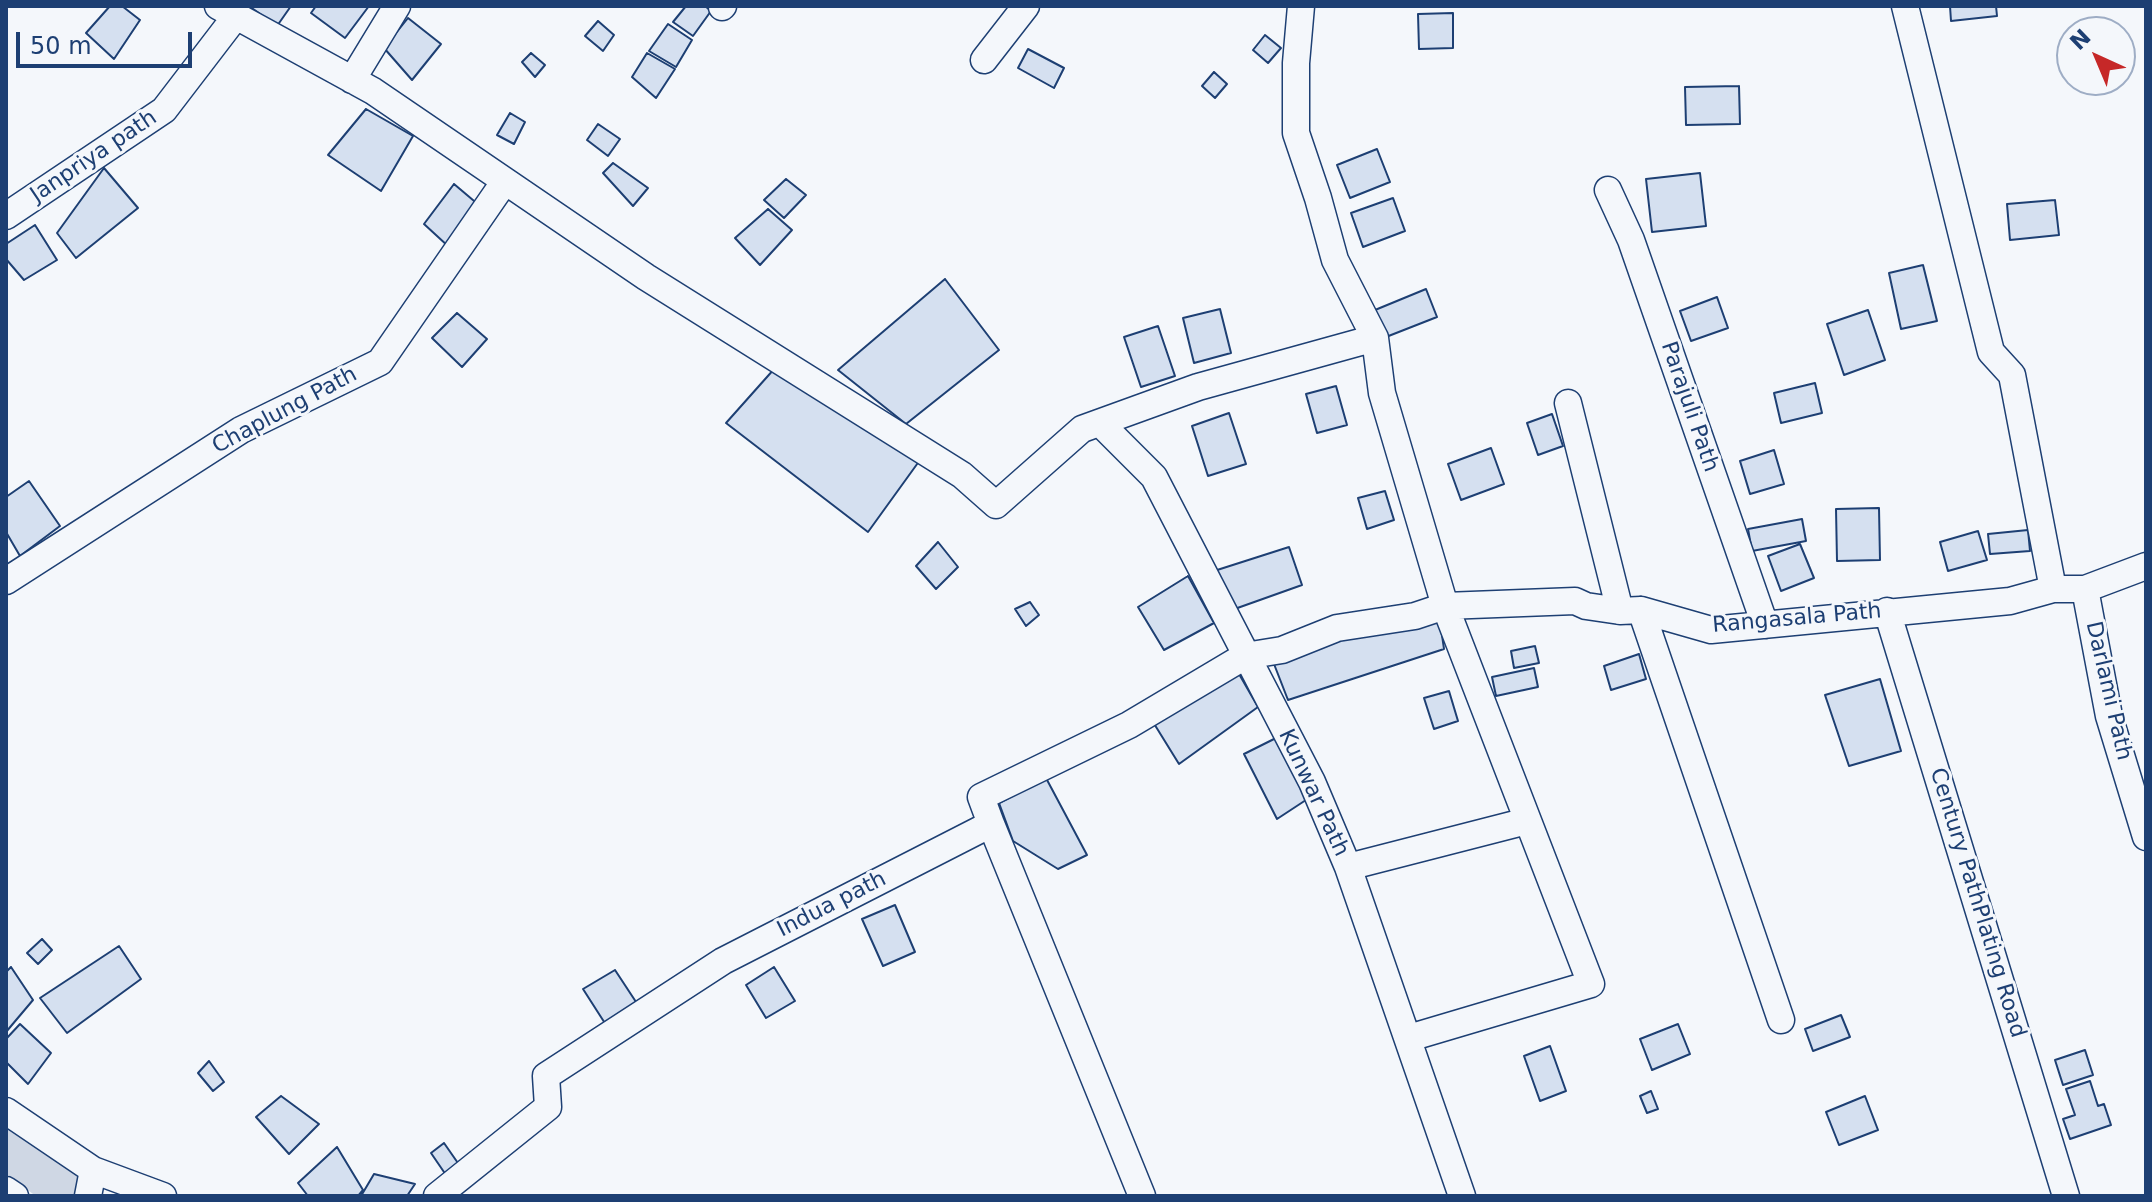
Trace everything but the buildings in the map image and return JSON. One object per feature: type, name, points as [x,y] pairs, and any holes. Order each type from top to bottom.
[{"type":"street","points":[[352,80],[397,6]]},
{"type":"street","points":[[984,60],[1026,6]]},
{"type":"street","points":[[1301,6],[1296,63],[1296,133],[1335,260],[1375,338],[1382,393],[1445,606],[1591,984],[1409,1038]]},
{"type":"street","points":[[1905,6],[1991,352],[2012,375],[2053,589]]},
{"type":"street","points":[[227,11],[352,80],[646,277],[962,475],[996,505],[1082,429],[1198,387],[1375,338]]},
{"type":"street","name":"Janpriya path","points":[[6,216],[164,110],[227,11]]},
{"type":"street","name":"Chaplung Path","points":[[6,581],[241,430],[380,362],[505,181]]},
{"type":"street","name":"Parajuli Path","points":[[1608,190],[1631,240],[1765,625]]},
{"type":"street","points":[[1568,403],[1630,610],[1781,1020]]},
{"type":"street","name":"Kunwar Path","points":[[1100,423],[1154,477],[1312,782],[1348,867],[1462,1196]]},
{"type":"street","name":"Rangasala Path","points":[[1245,656],[1282,650],[1337,628],[1415,616],[1445,606],[1575,601],[1586,606],[1630,610],[1711,630],[2010,601],[2053,589],[2085,589],[2146,566]]},
{"type":"street","name":"Darlami Path","points":[[2085,589],[2109,716],[2146,837]]},
{"type":"street","name":"Century PathPlating Road","points":[[1887,611],[2066,1196]]},
{"type":"street","points":[[1142,1196],[981,797],[1129,725],[1245,656]]},
{"type":"street","points":[[1348,867],[1527,821]]},
{"type":"street","name":"Indua path","points":[[437,1196],[548,1107],[546,1076],[723,961],[991,824]]},
{"type":"street","points":[[6,1111],[93,1170],[163,1196]]},
{"type":"street","points":[[88,1196],[93,1170]]},
{"type":"street","points":[[6,1190],[15,1196]]},
{"type":"waterway","points":[[6,1147],[69,1195]]}]
